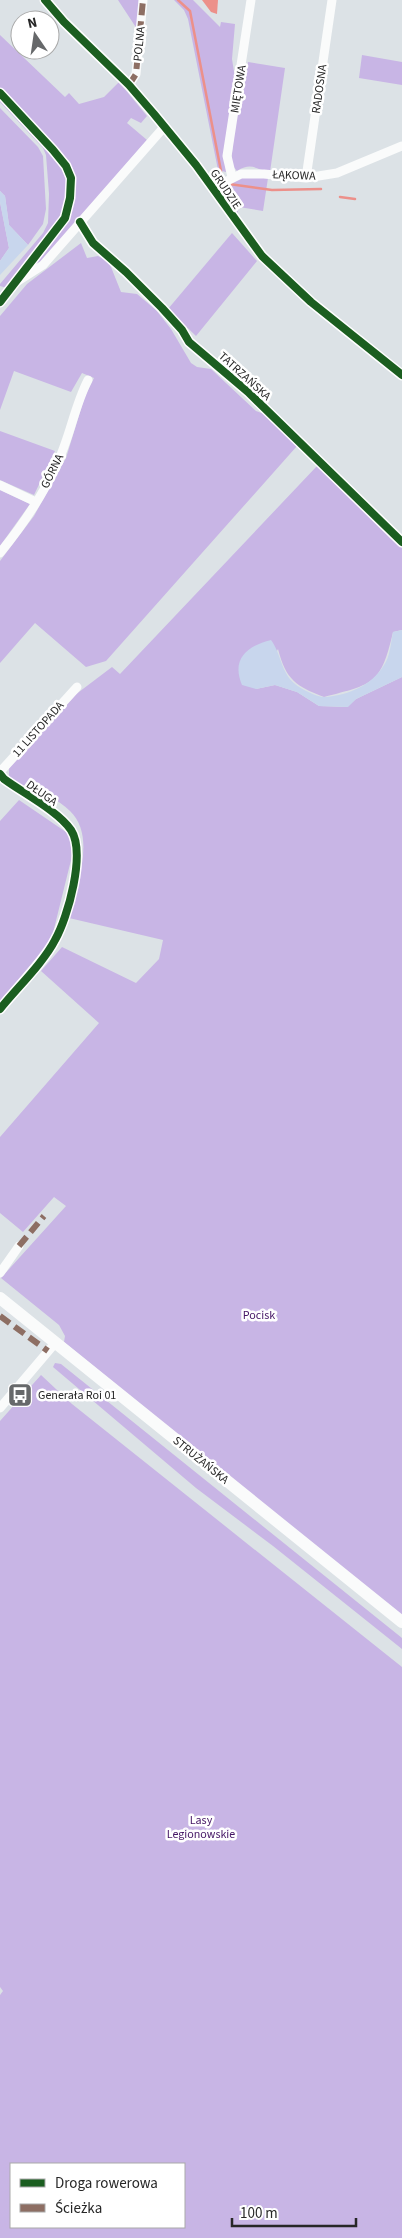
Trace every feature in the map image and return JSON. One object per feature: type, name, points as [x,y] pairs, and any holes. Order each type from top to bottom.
[{"type":"main road","name":"STRUŻAŃSKA","points":[[0,1298],[402,1622]]},
{"type":"street","name":"GRUDZIE","points":[[45,0],[64,22],[129,85],[164,126],[213,188],[231,216],[262,256],[311,302],[402,376]]},
{"type":"street","name":"POLNA","points":[[129,85],[136,74],[143,0]]},
{"type":"street","name":"MIĘTOWA","points":[[232,177],[228,156],[251,0]]},
{"type":"street","name":"RADOSNA","points":[[306,178],[332,0]]},
{"type":"street","points":[[0,93],[53,150],[66,166],[71,178],[70,198],[65,218],[0,302]]},
{"type":"street","points":[[17,281],[25,278],[42,265],[164,126]]},
{"type":"street","name":"ŁĄKOWA","points":[[213,188],[232,177],[264,174],[306,178],[337,173],[402,146]]},
{"type":"street","name":"TATRZAŃSKA","points":[[80,222],[93,243],[126,272],[162,308],[190,342],[248,392],[402,542]]},
{"type":"street","name":"GÓRNA","points":[[0,553],[36,502],[57,466],[79,398],[88,380]]},
{"type":"street","points":[[0,485],[36,502]]},
{"type":"street","name":"11 LISTOPADA","points":[[1,777],[77,686]]},
{"type":"street","name":"DŁUGA","points":[[0,1009],[55,941],[74,886],[77,865],[77,844],[71,830],[62,820],[1,777]]},
{"type":"street","points":[[0,1273],[19,1246]]},
{"type":"street","points":[[0,1408],[56,1342]]},
{"type":"green space","points":[[118,0],[140,0],[137,29]]},
{"type":"green space","points":[[174,0],[193,0],[220,27],[221,22],[235,24],[232,59],[235,78],[224,150],[226,172],[218,170],[188,19],[184,10]]},
{"type":"green space","points":[[0,35],[10,45],[10,60],[26,60],[65,97],[69,93],[79,104],[104,97],[119,82],[147,116],[141,123],[131,118],[127,123],[147,140],[43,260],[29,270],[56,238],[69,215],[73,202],[73,174],[0,90]]},
{"type":"green space","points":[[362,55],[402,62],[402,85],[359,78]]},
{"type":"green space","points":[[248,62],[285,68],[270,172],[253,167],[242,168],[237,171],[231,164],[236,113],[240,113]]},
{"type":"green space","points":[[0,98],[49,150],[64,173],[67,183],[66,197],[58,220],[7,288],[0,286],[0,284],[43,233],[48,223],[49,194],[46,155],[43,148],[0,102]]},
{"type":"green space","points":[[0,108],[38,147],[43,156],[46,209],[43,224],[28,245],[9,225],[5,196],[0,191]]},
{"type":"green space","points":[[242,177],[268,178],[263,211],[239,207],[237,215],[229,205],[225,194],[226,185]]},
{"type":"green space","points":[[0,202],[9,248],[0,261]]},
{"type":"green space","points":[[232,233],[257,261],[196,336],[168,309]]},
{"type":"green space","points":[[81,243],[87,258],[98,256],[106,260],[111,267],[121,292],[137,294],[156,310],[171,329],[191,363],[197,367],[211,369],[256,411],[267,415],[297,446],[106,661],[86,667],[35,623],[0,663],[0,561],[34,516],[66,458],[85,396],[94,378],[82,373],[71,392],[14,371],[0,410],[0,316],[27,284]]},
{"type":"green space","points":[[0,431],[55,451],[34,495],[0,480]]},
{"type":"green space","name":"Pocisk","points":[[317,466],[402,548],[402,630],[393,632],[384,662],[373,679],[354,689],[324,697],[299,685],[289,675],[281,660],[278,649],[256,689],[275,685],[297,692],[319,706],[347,707],[356,699],[402,677],[402,1617],[64,1342],[65,1336],[59,1325],[1,1278],[66,1206],[54,1197],[23,1232],[0,1213],[0,1137],[99,1023],[41,971],[62,947],[136,983],[159,959],[163,940],[69,918],[82,862],[82,834],[78,822],[66,807],[55,800],[28,784],[24,789],[9,776],[9,768],[75,695],[112,667],[120,674]]},
{"type":"green space","points":[[0,490],[30,504],[0,546]]},
{"type":"green space","points":[[19,800],[66,832],[72,838],[73,852],[51,941],[0,1001],[0,821]]},
{"type":"green space","points":[[55,1363],[61,1364],[402,1638],[402,1649],[273,1546],[196,1488],[53,1367]]},
{"type":"green space","name":"Lasy Legionowskie","points":[[41,1375],[72,1404],[402,1667],[402,2238],[0,2238],[0,1995],[3,1991],[0,1987],[0,1421]]},
{"type":"sand","points":[[0,191],[5,196],[9,225],[28,245],[0,275],[0,261],[9,248],[0,202]]},
{"type":"sand","points":[[402,630],[402,677],[356,699],[348,707],[319,706],[297,692],[275,685],[256,689],[242,685],[239,676],[240,661],[243,655],[255,646],[271,640],[284,669],[295,684],[310,693],[323,697],[343,694],[359,688],[379,672],[388,658],[393,632]]},
{"type":"shaded area","points":[[202,0],[218,0],[217,14],[211,12]]},
{"type":"waterway","points":[[178,0],[190,11],[221,171]]},
{"type":"waterway","points":[[229,184],[272,190],[321,189]]},
{"type":"waterway","points":[[340,197],[355,199]]},
{"type":"marked path","points":[[129,85],[136,74],[143,0]]},
{"type":"marked path","points":[[19,1246],[44,1216]]},
{"type":"marked path","points":[[0,1316],[48,1351]]},
{"type":"cycle path","points":[[45,0],[64,22],[129,85],[154,114],[196,165],[262,256],[311,302],[402,375]]},
{"type":"cycle path","points":[[0,93],[53,150],[66,166],[71,178],[70,198],[65,218],[0,302]]},
{"type":"cycle path","points":[[80,222],[93,243],[126,272],[162,308],[182,330],[189,342],[248,392],[402,542]]},
{"type":"cycle path","points":[[0,774],[4,779],[49,809],[65,823],[71,830],[75,840],[77,854],[74,885],[60,930],[37,966],[0,1009]]},
{"type":"place","name":"Generała Roi 01","points":[[20,1395]]}]
